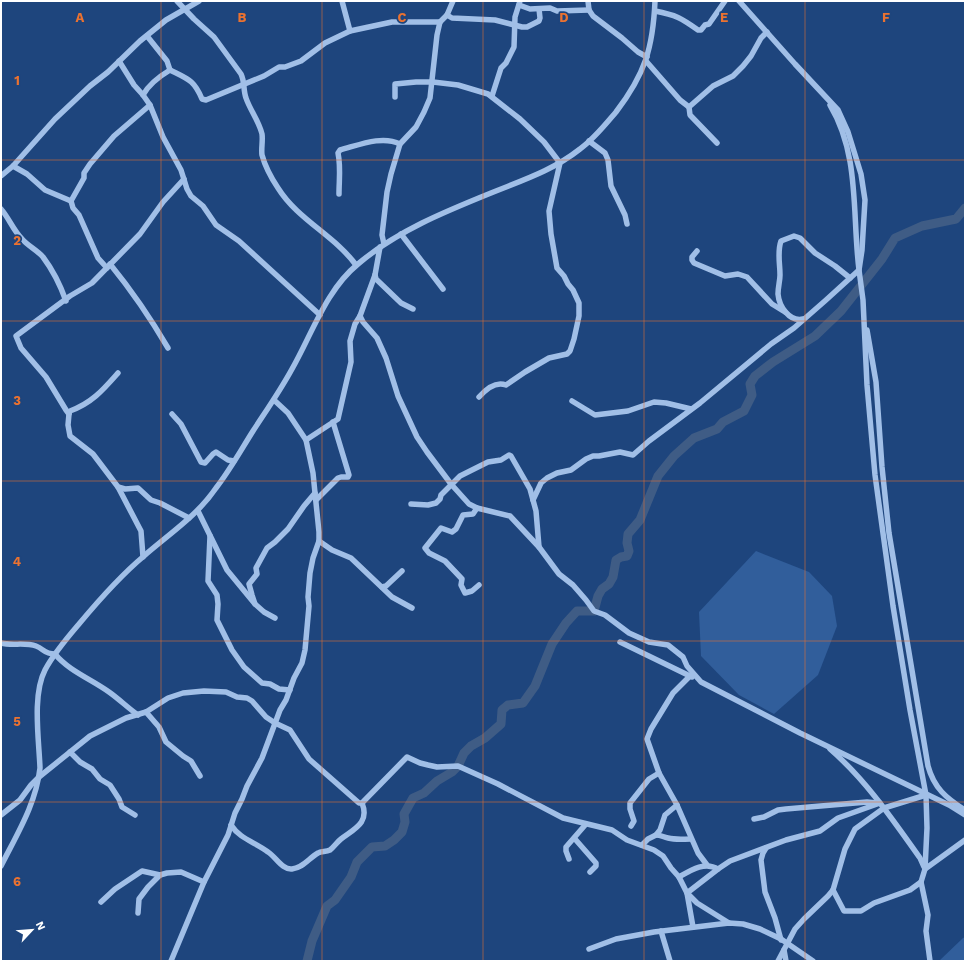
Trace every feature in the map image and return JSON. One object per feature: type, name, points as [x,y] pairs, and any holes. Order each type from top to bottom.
[{"type":"street","points":[[177,1],[214,37],[241,74],[246,97],[256,117],[262,135],[262,155],[278,187],[290,205],[335,242],[356,265]]},
{"type":"street","points":[[1,176],[13,166],[55,119],[90,86],[108,72],[166,20],[199,1]]},
{"type":"street","points":[[342,1],[350,31]]},
{"type":"street","points":[[306,440],[338,419],[351,362],[350,341],[355,324],[360,316],[375,275],[378,253],[382,245],[387,192],[391,174],[400,144],[416,127],[430,98],[440,22],[447,15],[453,1]]},
{"type":"street","points":[[588,1],[589,10],[593,16],[646,59],[680,100],[689,107],[690,115],[717,143]]},
{"type":"street","points":[[1,866],[27,816],[39,777],[38,692],[42,675],[55,654],[96,604],[143,557],[198,511],[217,488],[274,400],[334,292],[356,265],[382,245],[400,234],[447,211],[525,180],[560,163],[590,141],[633,89],[641,74],[652,40],[655,1]]},
{"type":"street","points":[[655,11],[673,15],[682,19],[698,30],[701,30],[705,25],[710,24],[725,1]]},
{"type":"street","points":[[533,500],[541,483],[547,478],[557,473],[571,470],[586,458],[620,452],[633,455],[648,441],[691,409],[771,344],[794,328],[859,270],[862,250],[865,200],[861,174],[843,118],[838,110],[739,1]]},
{"type":"street","points":[[492,96],[501,68],[506,63],[514,47],[515,17],[520,3],[530,8],[550,8],[557,11],[589,10]]},
{"type":"street","points":[[447,15],[452,18],[495,20],[527,27],[539,21],[539,9]]},
{"type":"street","points":[[147,36],[167,61],[170,70],[192,82],[197,87],[202,99],[206,100],[271,72],[278,67],[285,67],[302,61],[325,43],[350,31],[392,22],[440,22]]},
{"type":"street","points":[[689,107],[713,86],[728,79],[743,66],[751,56],[761,38],[767,32]]},
{"type":"street","points":[[119,61],[134,85],[150,105],[181,170],[191,196],[203,206],[216,225],[239,241],[320,315]]},
{"type":"street","points":[[143,95],[147,87],[170,70]]},
{"type":"street","points":[[395,96],[395,86],[397,84],[433,82],[458,85],[492,96],[544,142],[560,163]]},
{"type":"street","points":[[824,95],[834,112],[849,153],[854,184],[859,270],[876,382],[882,467],[889,533],[928,766],[936,785],[952,801],[965,810]]},
{"type":"street","points":[[150,105],[114,136],[90,164],[84,173],[84,178],[71,201],[73,208],[79,215],[98,258],[109,266],[133,294],[168,348]]},
{"type":"street","points":[[339,194],[339,177],[341,167],[338,153],[340,150],[383,140],[393,140],[400,144]]},
{"type":"street","points":[[590,141],[605,153],[608,160],[611,186],[622,207],[627,224]]},
{"type":"street","points":[[479,396],[484,391],[495,385],[501,383],[506,385],[548,358],[566,354],[570,351],[579,316],[579,303],[573,290],[557,268],[551,234],[549,211],[560,163]]},
{"type":"street","points":[[13,166],[27,174],[45,190],[71,201]]},
{"type":"street","points":[[143,557],[141,531],[118,487],[93,454],[70,436],[68,425],[69,414],[46,377],[21,348],[16,336],[66,301],[70,296],[92,283],[140,234],[162,202],[184,179]]},
{"type":"street","points":[[1,209],[8,216],[11,225],[21,239],[43,258],[66,301]]},
{"type":"street","points":[[400,234],[442,290]]},
{"type":"street","points":[[787,314],[780,301],[778,292],[780,274],[779,248],[782,241],[794,236],[800,238],[815,253],[850,278]]},
{"type":"street","points":[[697,251],[692,257],[694,263],[725,276],[738,274],[746,277],[772,304],[793,319],[803,319]]},
{"type":"street","points":[[375,275],[376,279],[401,303],[413,309]]},
{"type":"street","points":[[863,300],[866,366],[876,475],[893,606],[926,795],[927,828],[925,869],[921,882],[928,915],[926,931],[930,961]]},
{"type":"street","points":[[360,316],[363,322],[377,338],[386,358],[398,396],[417,437],[463,499],[477,508],[510,516],[539,547],[559,574],[573,585],[594,611],[606,614],[629,632],[649,642],[668,645],[683,657],[687,666],[701,682]]},
{"type":"street","points":[[69,414],[70,411],[93,400],[118,373]]},
{"type":"street","points":[[171,961],[204,882],[228,835],[235,813],[247,786],[262,758],[280,710],[302,663],[307,637],[310,573],[320,532],[313,473],[306,440],[288,413],[274,400]]},
{"type":"street","points":[[572,401],[595,415],[628,411],[654,402],[666,403],[691,409]]},
{"type":"street","points":[[172,414],[181,424],[201,462],[205,463],[216,452],[228,460],[234,461]]},
{"type":"street","points":[[316,500],[338,478],[348,477],[349,475],[333,422]]},
{"type":"street","points":[[411,504],[428,505],[436,503],[440,499],[441,495],[460,476],[488,462],[501,460],[509,455],[527,482],[533,500],[536,511],[539,547]]},
{"type":"street","points":[[118,487],[125,489],[138,488],[151,500],[190,518]]},
{"type":"street","points":[[255,604],[249,584],[256,574],[256,568],[267,548],[288,529],[315,493]]},
{"type":"street","points":[[477,508],[473,514],[463,515],[456,529],[452,532],[441,528],[425,548],[429,553],[445,562],[462,579],[462,586],[465,593],[472,591],[479,585]]},
{"type":"street","points":[[198,511],[227,570],[255,604],[264,612],[275,618]]},
{"type":"street","points":[[210,536],[208,581],[217,596],[217,620],[232,650],[247,670],[262,683],[270,684],[279,689],[290,690]]},
{"type":"street","points":[[319,541],[332,550],[351,558],[392,597],[412,608]]},
{"type":"street","points":[[382,587],[386,586],[402,571]]},
{"type":"street","points":[[620,642],[824,745],[949,805],[965,815]]},
{"type":"street","points":[[1,643],[9,645],[19,644],[36,646],[48,654],[55,654],[61,661],[108,691],[138,715]]},
{"type":"street","points":[[690,676],[673,693],[651,729],[648,742],[659,773],[677,805],[698,853],[707,865]]},
{"type":"street","points":[[1,815],[20,800],[39,777],[90,736],[126,718],[146,712],[168,698],[183,693],[204,691],[229,693],[237,697],[247,698],[256,704],[266,716],[275,723],[290,730],[309,759],[359,803],[362,803]]},
{"type":"street","points":[[146,712],[159,727],[166,742],[191,761],[200,776]]},
{"type":"street","points":[[824,745],[844,762],[880,803],[920,858],[925,869]]},
{"type":"street","points":[[70,752],[80,762],[92,769],[100,779],[110,785],[122,807],[135,815]]},
{"type":"street","points":[[362,803],[407,757],[420,763],[437,767],[458,766],[498,784],[563,818],[612,830],[627,840],[654,850],[663,856],[679,877],[687,893],[693,927]]},
{"type":"street","points":[[631,826],[634,820],[630,803],[649,779],[659,773]]},
{"type":"street","points":[[778,961],[787,943],[804,919],[833,890],[845,849],[855,829],[884,808],[926,795]]},
{"type":"street","points":[[754,819],[764,817],[778,810],[867,802],[880,803]]},
{"type":"street","points":[[231,825],[235,832],[269,852],[284,867],[290,870],[298,868],[319,853],[329,850],[359,826],[363,818],[364,809],[362,803]]},
{"type":"street","points":[[687,893],[730,861],[786,840],[820,831],[838,818],[880,803]]},
{"type":"street","points":[[642,845],[648,839],[656,835],[660,830],[665,815],[677,805]]},
{"type":"street","points":[[569,859],[566,847],[575,839],[586,824]]},
{"type":"street","points":[[656,835],[661,835],[666,838],[691,839]]},
{"type":"street","points":[[575,839],[596,863],[596,866],[590,872]]},
{"type":"street","points":[[925,869],[965,840]]},
{"type":"street","points":[[766,848],[763,853],[762,860],[765,892],[775,918],[786,961]]},
{"type":"street","points":[[679,877],[695,868],[707,865],[718,869]]},
{"type":"street","points":[[101,902],[115,889],[142,871],[160,875]]},
{"type":"street","points":[[138,913],[139,899],[148,886],[160,875],[181,872],[204,882]]},
{"type":"street","points":[[833,890],[844,911],[855,912],[864,909],[882,899],[910,890],[921,882]]},
{"type":"street","points":[[687,893],[697,903],[729,923]]},
{"type":"street","points":[[589,949],[616,940],[661,931],[729,923],[751,926],[781,939],[813,961]]},
{"type":"street","points":[[661,931],[670,961]]},
{"type":"shaded area","points":[[756,551],[809,572],[832,596],[837,626],[818,675],[774,714],[739,695],[701,656],[699,612]]},
{"type":"shaded area","points":[[965,937],[965,961],[939,961],[963,938]]},
{"type":"waterway","points":[[307,961],[312,941],[327,906],[335,900],[351,877],[357,862],[372,847],[385,846],[394,840],[402,832],[405,822],[404,814],[413,798],[424,793],[437,781],[452,772],[458,766],[464,753],[471,746],[485,738],[501,724],[502,710],[508,705],[523,703],[535,686],[552,644],[566,623],[577,611],[594,611],[598,596],[613,577],[616,560],[627,556],[629,551],[627,543],[628,534],[640,520],[658,476],[674,456],[694,438],[717,429],[723,422],[744,411],[752,395],[750,384],[755,376],[773,362],[815,336],[841,311],[882,259],[895,238],[922,226],[956,219],[965,208]]}]
